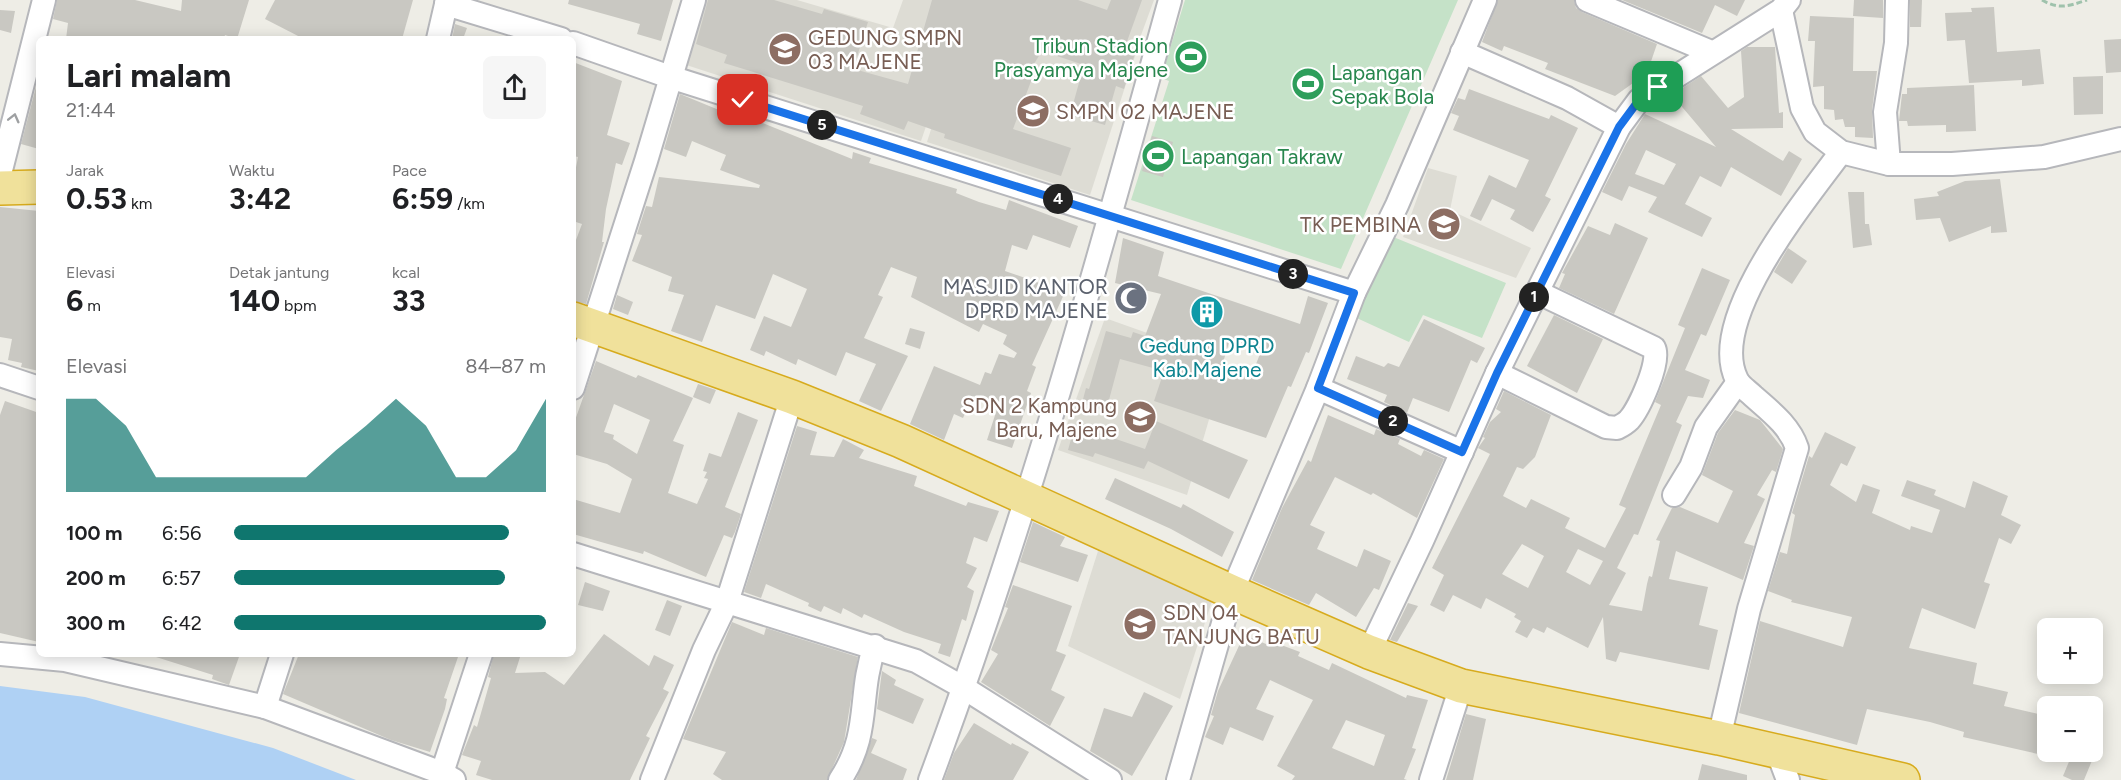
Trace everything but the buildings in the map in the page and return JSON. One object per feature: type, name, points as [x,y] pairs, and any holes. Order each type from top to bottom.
[{"type":"highway","points":[[0,188],[36,188]]},
{"type":"highway","points":[[583,322],[792,397],[901,441],[1026,500],[1369,652],[1461,686],[1719,738],[1783,765],[1903,780]]},
{"type":"street","points":[[0,174],[44,0]]},
{"type":"street","points":[[576,368],[583,322],[670,77],[694,0]]},
{"type":"street","points":[[930,780],[964,687],[1026,500],[1111,216],[1170,0]]},
{"type":"street","points":[[1178,780],[1232,592],[1318,388],[1354,293],[1397,205],[1485,0]]},
{"type":"street","points":[[1587,0],[1711,52]]},
{"type":"street","points":[[1890,164],[1885,112],[1896,43],[1897,0]]},
{"type":"street","points":[[439,36],[446,2],[552,36]]},
{"type":"street","points":[[1369,652],[1536,292],[1619,127],[1639,100],[1785,5],[1802,108],[1815,132],[1842,152],[1890,164],[1952,164],[2044,157],[2121,139]]},
{"type":"street","points":[[576,44],[670,77],[1354,293]]},
{"type":"street","points":[[1462,52],[1567,98],[1619,127]]},
{"type":"street","points":[[1719,738],[1749,609],[1797,448],[1793,435],[1738,382],[1731,364],[1731,338],[1766,254],[1842,152]]},
{"type":"street","points":[[1497,373],[1606,427],[1617,429],[1629,420],[1639,403],[1656,357],[1654,348],[1536,292]]},
{"type":"street","points":[[0,375],[36,387]]},
{"type":"street","points":[[1674,495],[1688,473],[1706,427],[1738,382]]},
{"type":"street","points":[[1318,388],[1462,452]]},
{"type":"street","points":[[652,780],[704,650],[727,602],[792,397]]},
{"type":"street","points":[[576,555],[875,646],[916,661],[964,687],[1110,780]]},
{"type":"street","points":[[840,780],[853,760],[861,735],[867,685],[875,646]]},
{"type":"street","points":[[0,654],[36,656]]},
{"type":"street","points":[[67,657],[265,707],[448,776],[480,657]]},
{"type":"street","points":[[265,707],[281,657]]},
{"type":"street","points":[[1431,780],[1461,686]]},
{"type":"path","points":[[2042,0],[2054,7],[2063,8],[2087,0]]},
{"type":"shaded area","points":[[692,0],[797,0],[893,28],[903,0],[969,0],[921,141],[674,61]]},
{"type":"shaded area","points":[[972,0],[981,0],[1137,50],[1090,195],[927,142]]},
{"type":"shaded area","points":[[991,0],[1154,0],[1137,46]]},
{"type":"shaded area","name":"TK PEMBINA","points":[[1428,168],[1457,176],[1450,210],[1531,248],[1516,278],[1403,237]]},
{"type":"shaded area","name":"SDN 2 Kampung Baru, Majene","points":[[1105,318],[1226,361],[1187,495],[1058,450]]},
{"type":"shaded area","name":"SDN 04 TANJUNG BATU","points":[[1098,551],[1212,601],[1180,699],[1068,646]]},
{"type":"green space","points":[[1185,0],[1458,0],[1341,269],[1131,200],[1169,81],[1161,78]]},
{"type":"green space","points":[[1386,234],[1506,283],[1482,338],[1423,315],[1409,342],[1348,314]]},
{"type":"water","points":[[0,686],[85,697],[273,748],[356,780],[0,780]]},
{"type":"place","name":"GEDUNG SMPN 03 MAJENE","points":[[785,49]]},
{"type":"place","name":"Tribun Stadion Prasyamya Majene","points":[[1191,57]]},
{"type":"place","name":"Lapangan Sepak Bola","points":[[1308,84]]},
{"type":"place","name":"SMPN 02 MAJENE","points":[[1033,111]]},
{"type":"place","name":"Lapangan Takraw","points":[[1158,156]]},
{"type":"place","name":"TK PEMBINA","points":[[1444,224]]},
{"type":"place","name":"MASJID KANTOR DPRD MAJENE","points":[[1131,298]]},
{"type":"place","name":"Gedung DPRD Kab.Majene","points":[[1207,312]]},
{"type":"place","name":"SDN 2 Kampung Baru, Majene","points":[[1140,417]]},
{"type":"place","name":"SDN 04 TANJUNG BATU","points":[[1140,624]]},
{"type":"route","points":[[743,100],[1354,293],[1318,388],[1462,452],[1536,292],[1578,213],[1619,127],[1639,100],[1658,87]]}]
